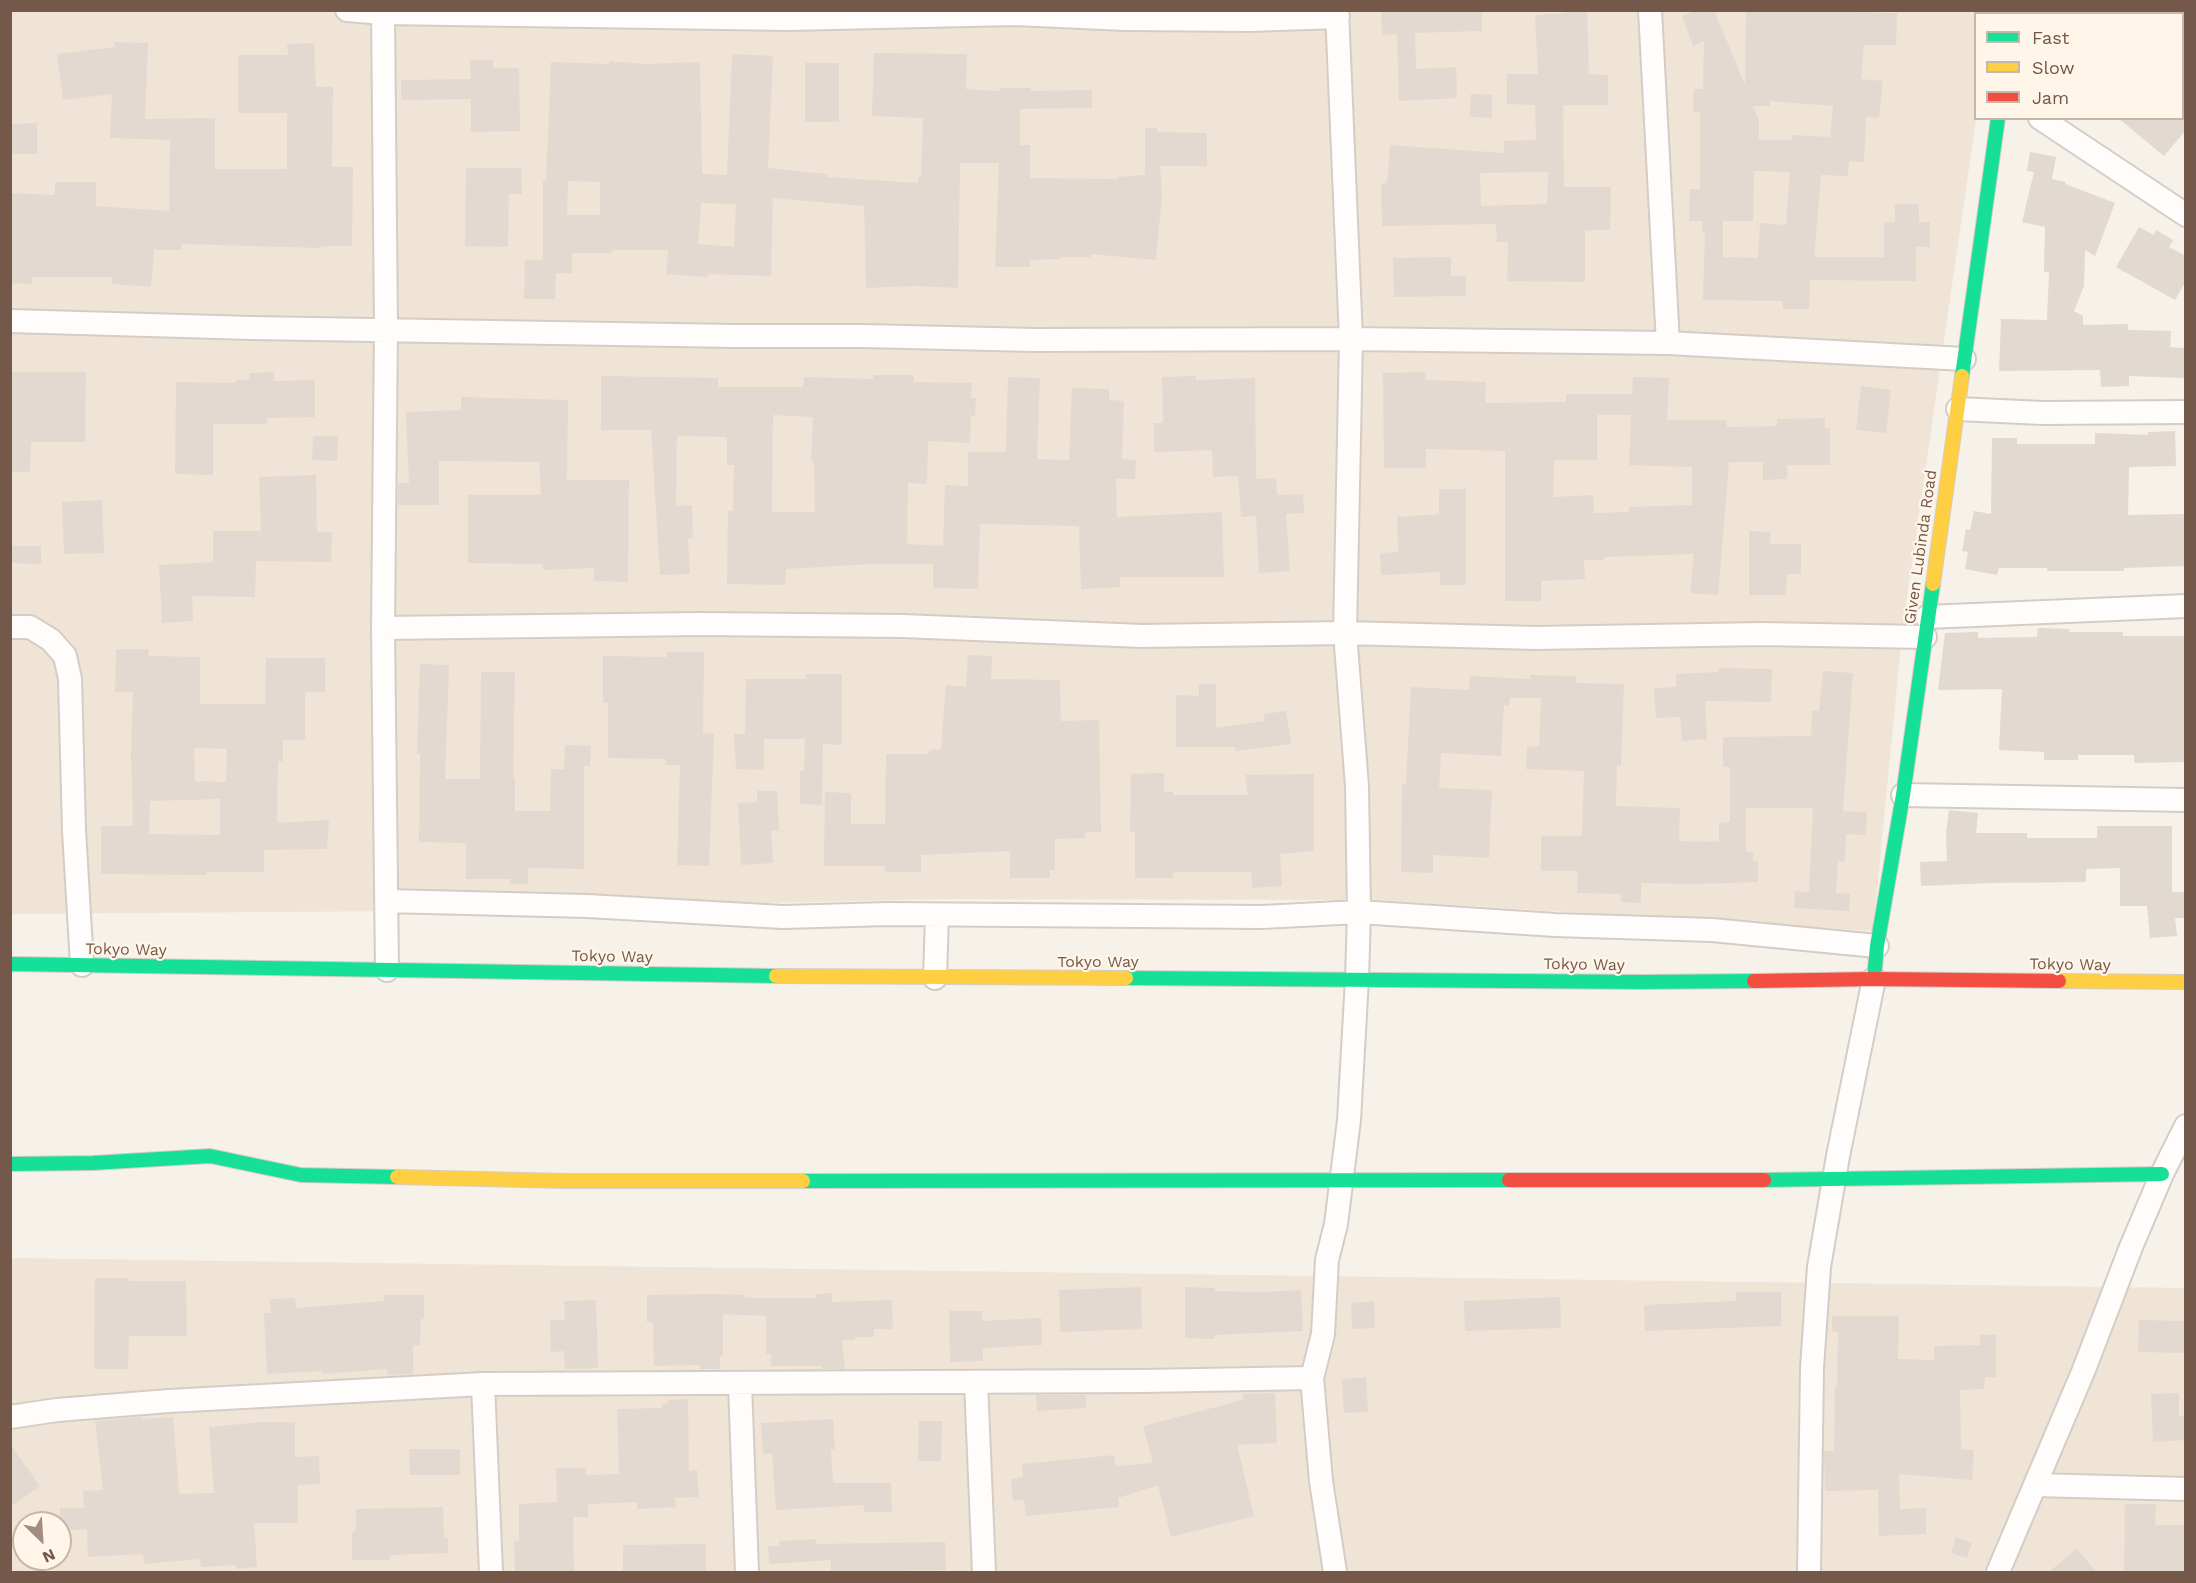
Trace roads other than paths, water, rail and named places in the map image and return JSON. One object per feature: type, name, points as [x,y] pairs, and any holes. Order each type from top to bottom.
[{"type":"street","points":[[347,10],[789,19],[1015,14],[1137,19],[1250,20],[1338,14],[1351,339],[1345,633],[1357,786],[1358,978],[1349,1120],[1336,1224],[1327,1260],[1323,1334],[1312,1378],[1321,1481],[1335,1572]]},
{"type":"street","points":[[1650,10],[1668,343]]},
{"type":"street","points":[[382,12],[386,329],[383,628],[387,970]]},
{"type":"street","name":"Given Lubinda Road","points":[[1874,979],[1877,946],[1903,795],[1998,120]]},
{"type":"street","points":[[2043,120],[2186,215]]},
{"type":"street","points":[[10,321],[252,328],[1034,340],[1351,339],[1668,343],[1964,360]]},
{"type":"street","points":[[1958,409],[2042,413],[2186,412]]},
{"type":"street","points":[[383,628],[700,624],[903,626],[1142,636],[1345,633],[1536,638],[1762,634],[1926,627],[2186,606]]},
{"type":"street","points":[[10,627],[30,627],[51,640],[65,656],[70,679],[74,830],[82,965]]},
{"type":"street","points":[[1903,795],[2186,800]]},
{"type":"street","points":[[387,901],[587,906],[751,916],[1262,917],[1359,912],[1555,925],[1712,930],[1877,946]]},
{"type":"street","points":[[936,978],[937,915]]},
{"type":"street","name":"Tokyo Way","points":[[10,964],[936,978],[1358,978],[1642,982],[1874,979],[2186,982]]},
{"type":"street","points":[[1809,1572],[1812,1368],[1819,1267],[1874,979]]},
{"type":"street","points":[[1998,1572],[2083,1372],[2131,1247],[2186,1126]]},
{"type":"street","points":[[10,1164],[93,1163],[210,1156],[301,1174],[566,1181],[1834,1180],[2163,1174]]},
{"type":"street","points":[[10,1417],[57,1410],[169,1401],[483,1384],[1312,1378]]},
{"type":"street","points":[[976,1382],[984,1572]]},
{"type":"street","points":[[740,1383],[747,1572]]},
{"type":"street","points":[[481,1572],[491,1572],[483,1384]]},
{"type":"street","points":[[2035,1485],[2186,1488]]}]
